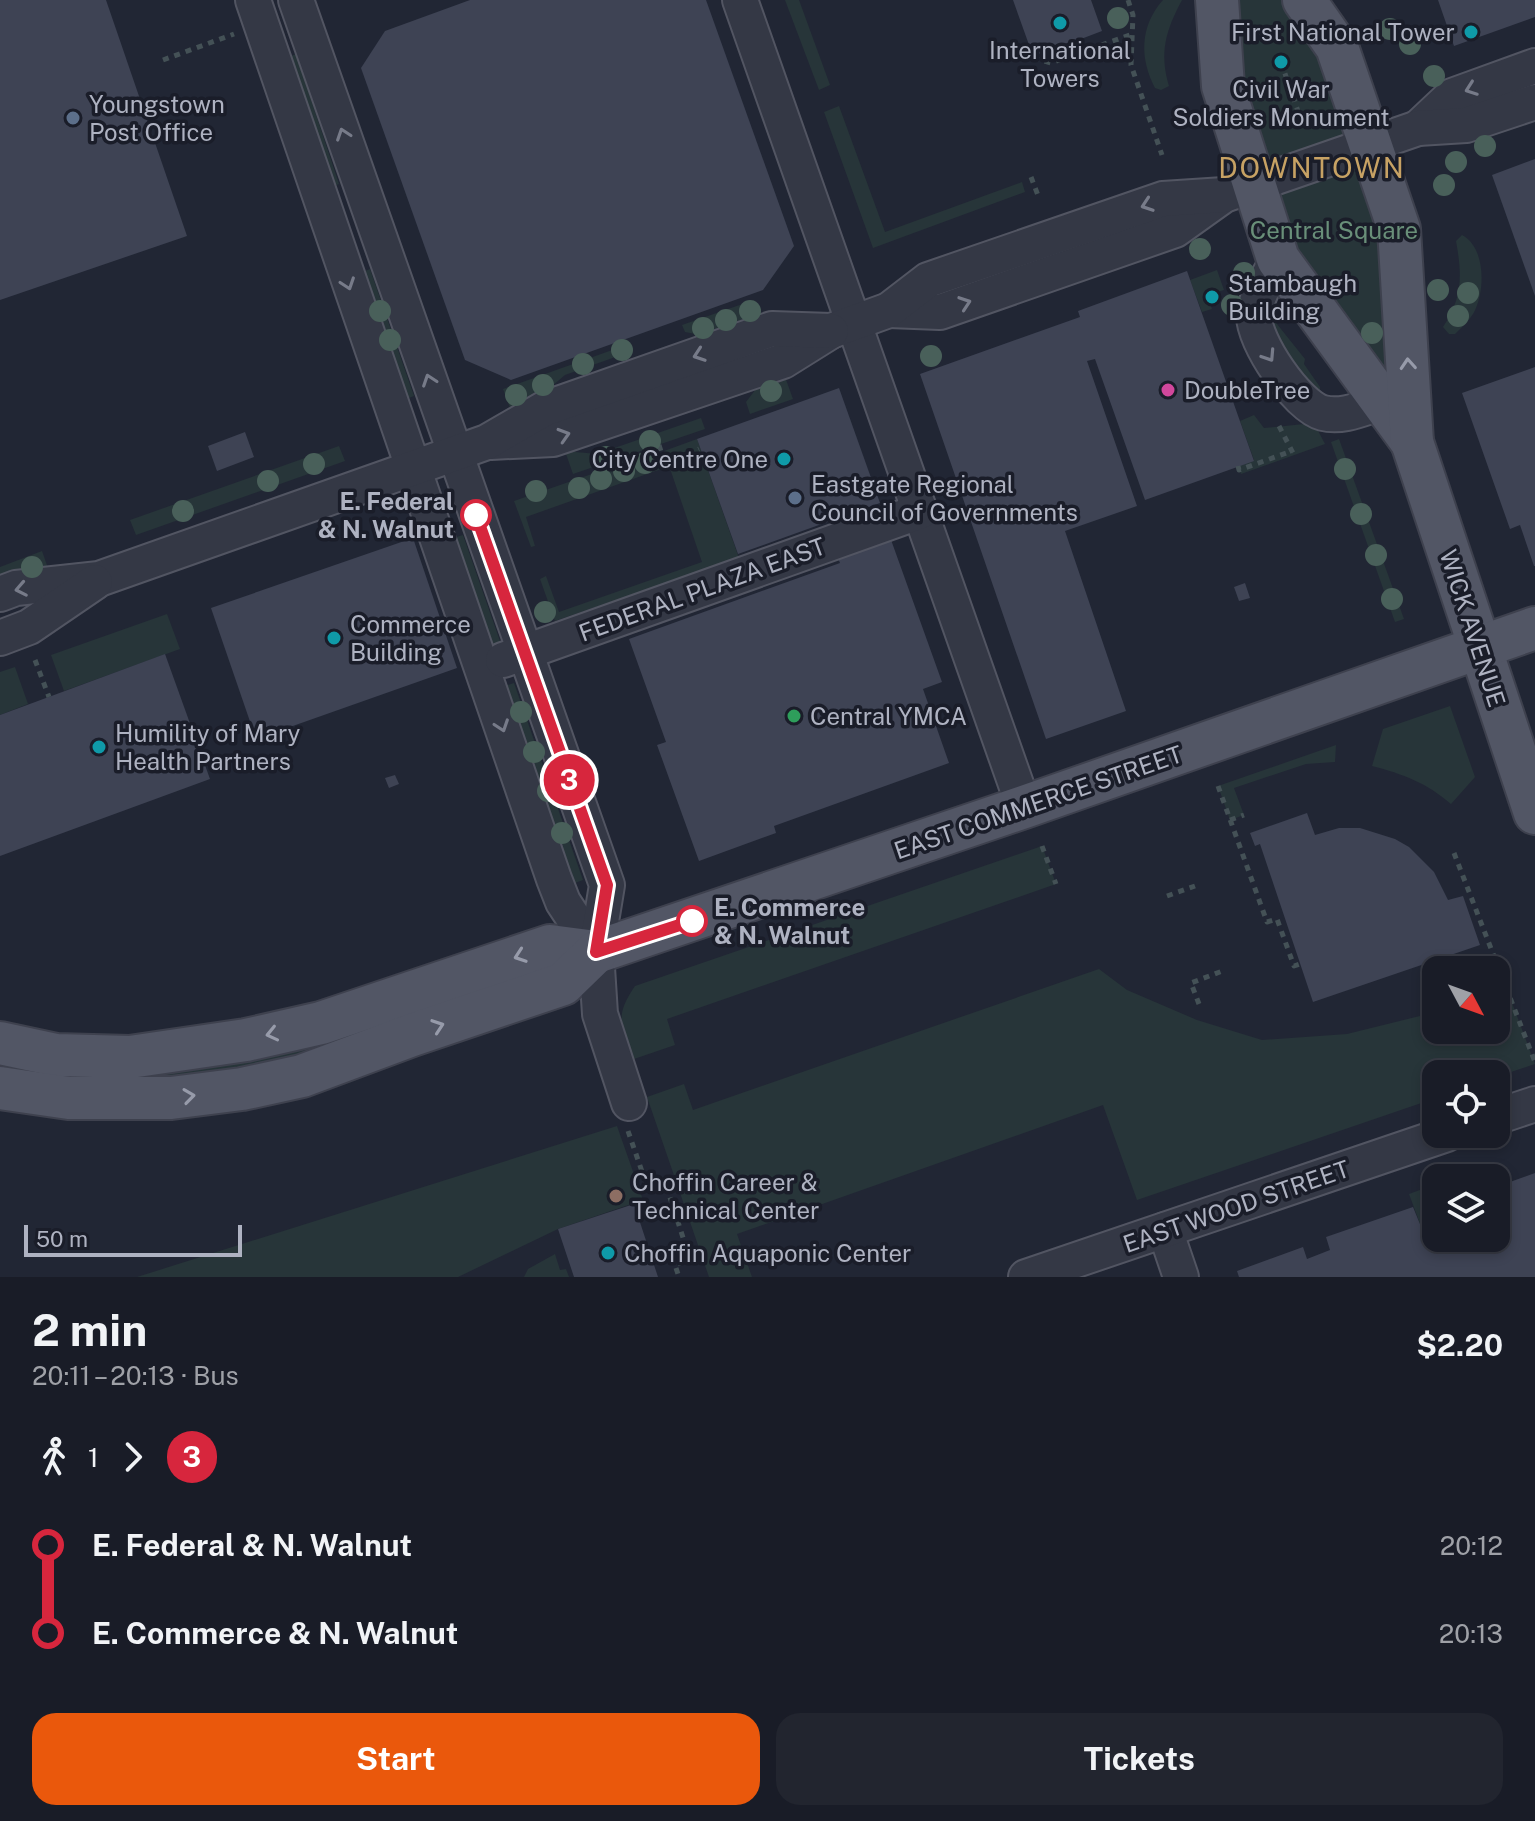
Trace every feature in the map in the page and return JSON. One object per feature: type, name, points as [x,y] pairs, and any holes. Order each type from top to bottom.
[{"type":"main road","points":[[1217,0],[1223,86],[1239,190],[1278,259],[1412,442]]},
{"type":"main road","points":[[1304,0],[1337,47],[1399,229],[1412,442]]},
{"type":"main road","name":"WICK AVENUE","points":[[1412,442],[1535,813]]},
{"type":"main road","name":"EAST COMMERCE STREET","points":[[0,1086],[69,1098],[171,1098],[242,1089],[302,1076],[563,984],[596,952],[1024,807],[1535,628]]},
{"type":"main road","name":"EAST COMMERCE STREET","points":[[0,1043],[56,1055],[130,1057],[246,1040],[321,1023],[550,946],[596,952]]},
{"type":"main road","points":[[0,1086],[12,1074],[30,1067],[125,1076],[171,1061],[192,1048]]},
{"type":"street","points":[[740,0],[842,326],[921,511],[1024,807]]},
{"type":"street","points":[[596,952],[563,902],[554,879],[257,12],[308,3],[372,218],[607,885],[596,952],[600,1014],[627,1113]]},
{"type":"street","points":[[1418,128],[1452,96],[1535,66]]},
{"type":"street","points":[[0,594],[16,588],[99,579],[487,442],[544,409],[772,329],[842,326],[889,310],[940,312],[1175,230],[1239,190],[1418,128],[1466,125],[1535,102]]},
{"type":"street","points":[[331,233],[372,218]]},
{"type":"street","points":[[1278,259],[1254,313],[1255,330],[1292,388],[1306,404],[1320,412],[1340,415],[1383,402]]},
{"type":"street","name":"FEDERAL PLAZA EAST","points":[[483,667],[921,511]]},
{"type":"street","points":[[0,638],[29,627],[99,579]]},
{"type":"street","points":[[457,595],[499,581]]},
{"type":"street","points":[[1510,1112],[1535,1104]]},
{"type":"street","name":"EAST WOOD STREET","points":[[1026,1277],[1422,1143]]},
{"type":"street","points":[[1165,1230],[1181,1277]]},
{"type":"path","points":[[1128,0],[1133,15],[1131,65],[1162,155]]},
{"type":"path","points":[[163,60],[257,12]]},
{"type":"path","points":[[1033,58],[1051,63],[1133,34]]},
{"type":"path","points":[[1281,62],[1301,120]]},
{"type":"path","points":[[1031,177],[1039,198]]},
{"type":"path","points":[[1238,466],[1239,470],[1293,453],[1279,426]]},
{"type":"path","points":[[659,445],[666,465],[699,449]]},
{"type":"path","points":[[35,660],[49,697]]},
{"type":"path","points":[[1218,786],[1267,922],[1277,919],[1294,966],[1300,964]]},
{"type":"path","points":[[1230,820],[1244,815]]},
{"type":"path","points":[[1042,846],[1056,884]]},
{"type":"path","points":[[1454,853],[1535,1062]]},
{"type":"path","points":[[1167,896],[1195,886]]},
{"type":"path","points":[[1199,1004],[1191,983],[1225,970]]},
{"type":"path","points":[[627,1113],[647,1186],[664,1179],[690,1259],[675,1265],[679,1277]]},
{"type":"green space","points":[[785,0],[799,0],[830,85],[819,90]]},
{"type":"green space","points":[[1163,0],[1182,0],[1172,21],[1164,52],[1169,86],[1161,90],[1155,88],[1150,77],[1144,43],[1150,21]]},
{"type":"green space","name":"Central Square","points":[[1217,0],[1304,0],[1399,229],[1412,442],[1278,259]]},
{"type":"green space","points":[[296,54],[339,184],[331,187],[288,57]]},
{"type":"green space","points":[[839,106],[885,232],[1022,182],[1025,192],[873,248],[824,112]]},
{"type":"green space","points":[[1462,235],[1470,241],[1479,258],[1481,289],[1472,315],[1455,334],[1449,334],[1443,327],[1457,296],[1460,275],[1456,241]]},
{"type":"green space","points":[[370,269],[414,396],[404,400],[360,273]]},
{"type":"green space","points":[[1217,270],[1224,290],[1207,295],[1212,309],[1202,312],[1190,280]]},
{"type":"green space","points":[[754,300],[761,319],[711,337],[685,332],[682,325]]},
{"type":"green space","points":[[1264,313],[1274,313],[1273,319],[1305,359],[1304,364],[1320,387],[1320,394],[1305,390]]},
{"type":"green space","points":[[629,344],[632,351],[565,375],[538,398],[510,408],[503,389]]},
{"type":"green space","points":[[784,374],[793,399],[750,414],[746,402],[762,381]]},
{"type":"green space","points":[[1254,415],[1264,428],[1314,423],[1325,444],[1241,474],[1238,466],[1254,460],[1240,421]]},
{"type":"green space","points":[[701,418],[705,429],[573,474],[565,451],[597,454]]},
{"type":"green space","points":[[697,439],[739,558],[555,621],[540,579],[546,576],[559,612],[702,562],[664,451]]},
{"type":"green space","points":[[1339,439],[1404,619],[1395,622],[1331,442]]},
{"type":"green space","points":[[339,446],[345,461],[136,535],[130,520]]},
{"type":"green space","points":[[658,451],[664,468],[526,517],[535,546],[531,547],[514,501]]},
{"type":"green space","points":[[463,535],[501,644],[492,647],[453,538]]},
{"type":"green space","points":[[42,551],[48,568],[0,586],[0,567]]},
{"type":"green space","points":[[167,614],[180,649],[64,691],[51,655]]},
{"type":"green space","points":[[15,667],[28,704],[0,715],[0,672]]},
{"type":"green space","points":[[514,683],[583,880],[575,883],[505,686]]},
{"type":"green space","points":[[1450,706],[1475,777],[1451,804],[1414,780],[1372,766],[1383,729]]},
{"type":"green space","points":[[1336,745],[1335,762],[1306,764],[1234,788],[1244,815],[1230,820],[1218,786]]},
{"type":"green space","points":[[1042,846],[1056,884],[667,1019],[675,1045],[634,1059],[623,1029],[622,1014],[635,986]]},
{"type":"green space","points":[[1099,969],[1127,990],[1197,1020],[1262,1040],[1347,1034],[1422,1015],[1422,1044],[1510,1044],[1510,998],[1535,1064],[1510,1072],[1510,1060],[1422,1060],[1422,1103],[1137,1200],[1103,1105],[737,1234],[752,1277],[709,1277],[647,1097],[684,1084],[693,1110]]},
{"type":"green space","points":[[377,1023],[353,1046],[285,1066],[129,1084],[186,1066]]},
{"type":"green space","points":[[617,1126],[643,1200],[558,1229],[458,1277],[137,1277]]},
{"type":"green space","points":[[1422,1189],[1422,1229],[1409,1194]]},
{"type":"green space","points":[[555,1254],[560,1270],[566,1269],[569,1277],[524,1277],[528,1269]]},
{"type":"building","name":"Youngstown Post Office","points":[[0,0],[106,0],[187,236],[0,300]]},
{"type":"building","points":[[470,0],[706,0],[794,246],[763,290],[511,380],[465,360],[361,68],[385,31]]},
{"type":"building","name":"International Towers","points":[[1013,0],[1091,0],[1102,31],[1081,39],[1084,48],[1056,58],[1053,49],[1033,56]]},
{"type":"building","name":"First National Tower","points":[[1438,0],[1535,0],[1535,17],[1454,46]]},
{"type":"building","points":[[1535,159],[1535,296],[1492,175]]},
{"type":"building","points":[[1187,271],[1254,461],[1145,500],[1095,359],[1087,361],[1137,506],[1065,531],[1126,711],[1046,739],[920,374],[1080,317],[1078,311]]},
{"type":"building","points":[[1535,367],[1534,566],[1520,525],[1510,529],[1462,393]]},
{"type":"building","name":"City Centre One","points":[[839,388],[880,503],[738,554],[697,439]]},
{"type":"building","points":[[245,432],[254,457],[217,471],[208,446]]},
{"type":"building","name":"Central YMCA","points":[[890,537],[942,682],[923,689],[949,763],[774,826],[776,833],[699,861],[657,745],[666,742],[629,639],[840,563],[837,556]]},
{"type":"building","name":"Commerce Building","points":[[413,538],[457,668],[256,739],[211,608]]},
{"type":"building","points":[[1245,583],[1250,598],[1239,601],[1234,587]]},
{"type":"building","name":"Humility of Mary Health Partners","points":[[165,654],[210,779],[0,856],[0,715]]},
{"type":"building","points":[[395,775],[399,784],[389,788],[385,778]]},
{"type":"building","points":[[1307,813],[1315,835],[1339,828],[1360,828],[1395,839],[1409,847],[1434,872],[1448,900],[1463,896],[1480,945],[1448,956],[1422,956],[1422,965],[1313,1002],[1260,844],[1255,846],[1250,833]]},
{"type":"building","points":[[1535,1173],[1535,1277],[1239,1277],[1237,1271],[1303,1247],[1307,1259],[1330,1250],[1326,1237],[1413,1207],[1422,1229],[1422,1252],[1510,1252],[1510,1182]]},
{"type":"building","name":"Choffin Aquaponic Center","points":[[634,1204],[658,1277],[574,1277],[558,1229]]},
{"type":"bus line","name":"3","points":[[476,515],[607,885],[596,952],[692,921]]},
{"type":"place","name":"International Towers","points":[[1060,23]]},
{"type":"place","name":"First National Tower","points":[[1471,32]]},
{"type":"place","name":"Civil War Soldiers Monument","points":[[1281,62]]},
{"type":"place","name":"Youngstown Post Office","points":[[73,118]]},
{"type":"place","name":"Stambaugh Building","points":[[1212,297]]},
{"type":"place","name":"DoubleTree","points":[[1168,390]]},
{"type":"place","name":"City Centre One","points":[[784,459]]},
{"type":"place","name":"Eastgate Regional Council of Governments","points":[[795,498]]},
{"type":"place","name":"E. Federal & N. Walnut","points":[[476,515]]},
{"type":"place","name":"Commerce Building","points":[[334,638]]},
{"type":"place","name":"Central YMCA","points":[[794,716]]},
{"type":"place","name":"Humility of Mary Health Partners","points":[[99,747]]},
{"type":"place","name":"E. Commerce & N. Walnut","points":[[692,921]]},
{"type":"place","name":"Choffin Career & Technical Center","points":[[616,1196]]},
{"type":"place","name":"Choffin Aquaponic Center","points":[[608,1253]]},
{"type":"district","name":"DOWNTOWN","points":[[1312,167]]}]
